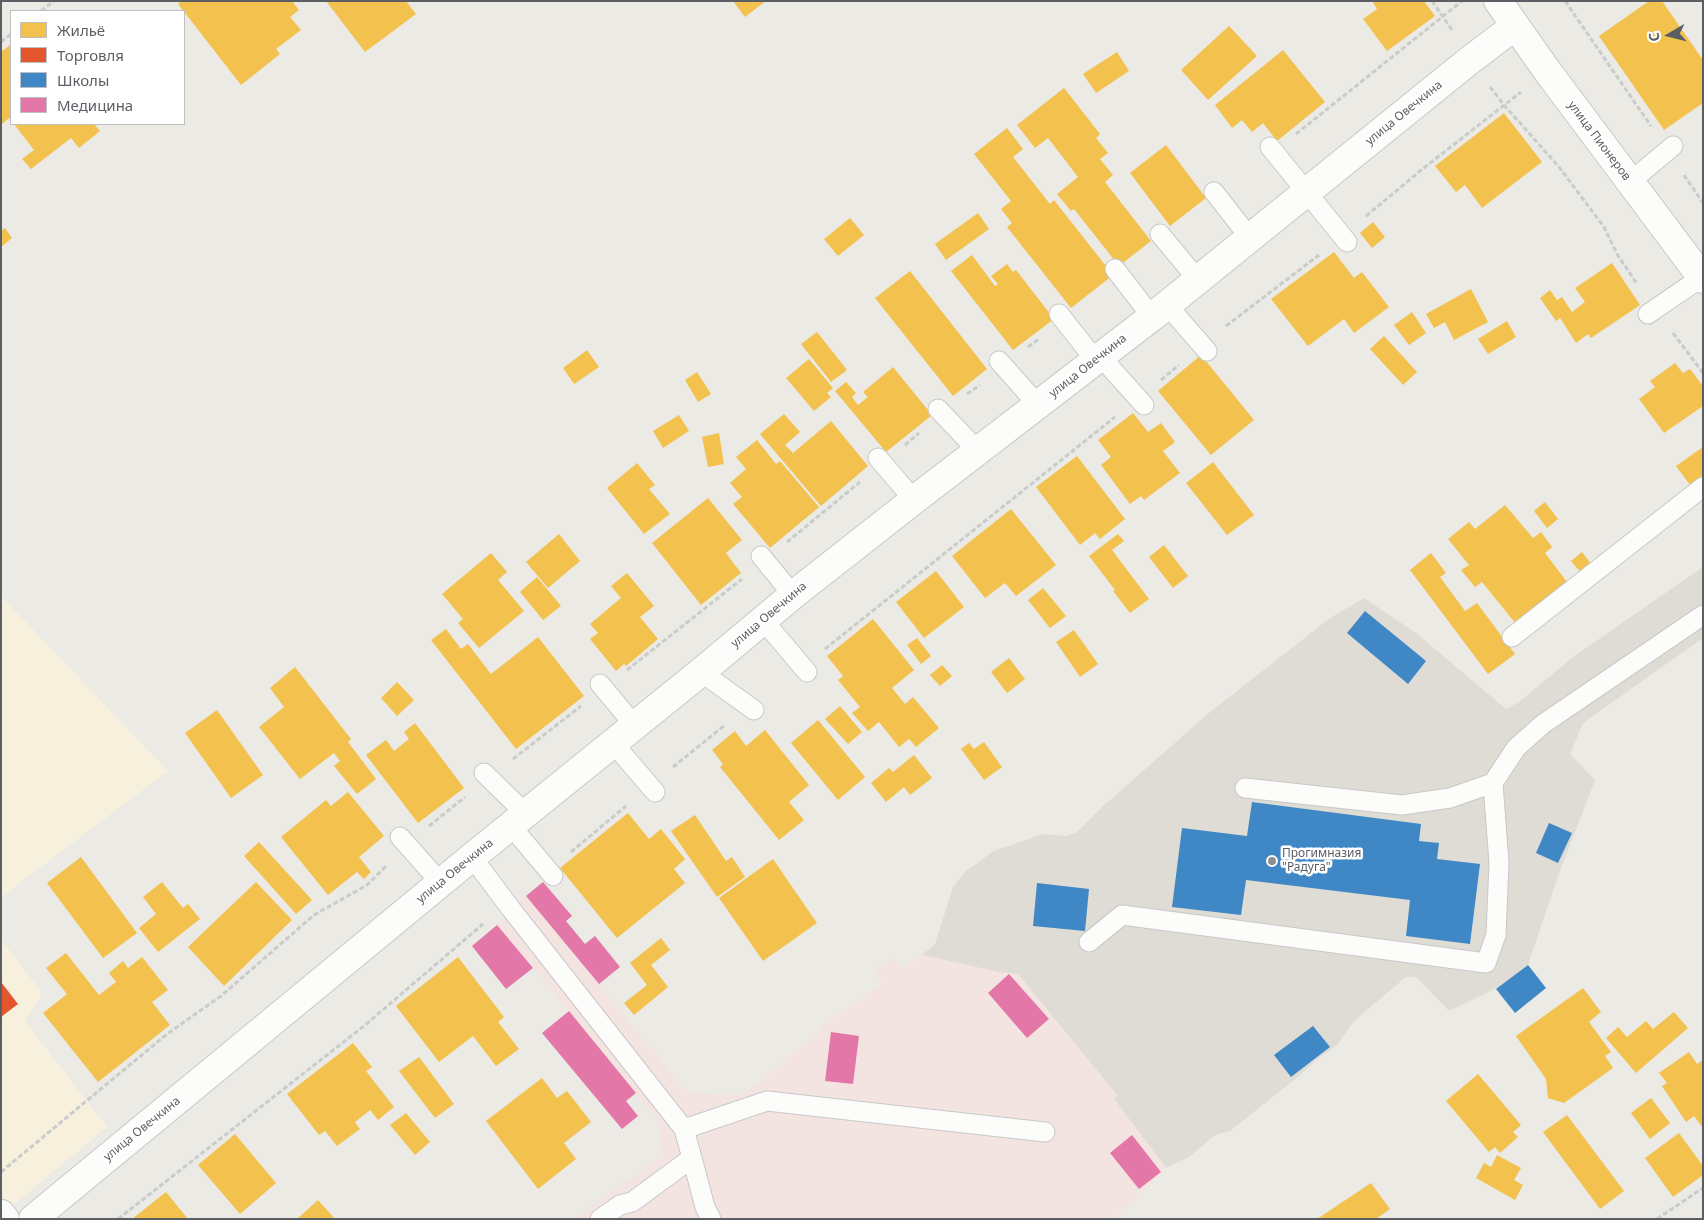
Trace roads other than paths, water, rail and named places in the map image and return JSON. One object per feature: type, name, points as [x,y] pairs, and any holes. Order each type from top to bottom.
[{"type":"street","name":"улица Пионеров","points":[[1498,1],[1548,72],[1702,278]]},
{"type":"street","name":"улица Овечкина","points":[[33,1219],[793,595],[1159,311],[1470,60],[1515,26]]},
{"type":"street","points":[[1,1214],[5,1219]]},
{"type":"lane","points":[[1272,149],[1345,239]]},
{"type":"lane","points":[[1630,182],[1671,149]]},
{"type":"lane","points":[[1214,192],[1250,238]]},
{"type":"lane","points":[[1160,234],[1198,280]]},
{"type":"lane","points":[[1115,269],[1159,311],[1204,348]]},
{"type":"lane","points":[[1652,312],[1702,278]]},
{"type":"lane","points":[[1061,317],[1098,359],[1141,402]]},
{"type":"lane","points":[[1002,363],[1038,405]]},
{"type":"lane","points":[[940,411],[978,451]]},
{"type":"lane","points":[[880,461],[914,500]]},
{"type":"lane","points":[[1512,637],[1703,487]]},
{"type":"lane","points":[[762,558],[793,595]]},
{"type":"lane","points":[[1245,788],[1402,805],[1450,798],[1493,783],[1516,748],[1543,724],[1703,615]]},
{"type":"lane","points":[[763,620],[805,669]]},
{"type":"lane","points":[[701,672],[751,708]]},
{"type":"lane","points":[[602,686],[635,726]]},
{"type":"lane","points":[[613,743],[652,789]]},
{"type":"lane","points":[[487,775],[551,873]]},
{"type":"lane","points":[[1089,942],[1122,915],[1486,963],[1496,935],[1499,863],[1493,783]]},
{"type":"lane","points":[[404,841],[441,883]]},
{"type":"lane","points":[[472,857],[684,1129],[710,1219]]},
{"type":"lane","points":[[684,1129],[767,1101],[1045,1132]]},
{"type":"lane","points":[[600,1219],[620,1205],[632,1202],[692,1158]]},
{"type":"place","name":"Прогимназия \"Радуга\"","points":[[1272,861]]}]
